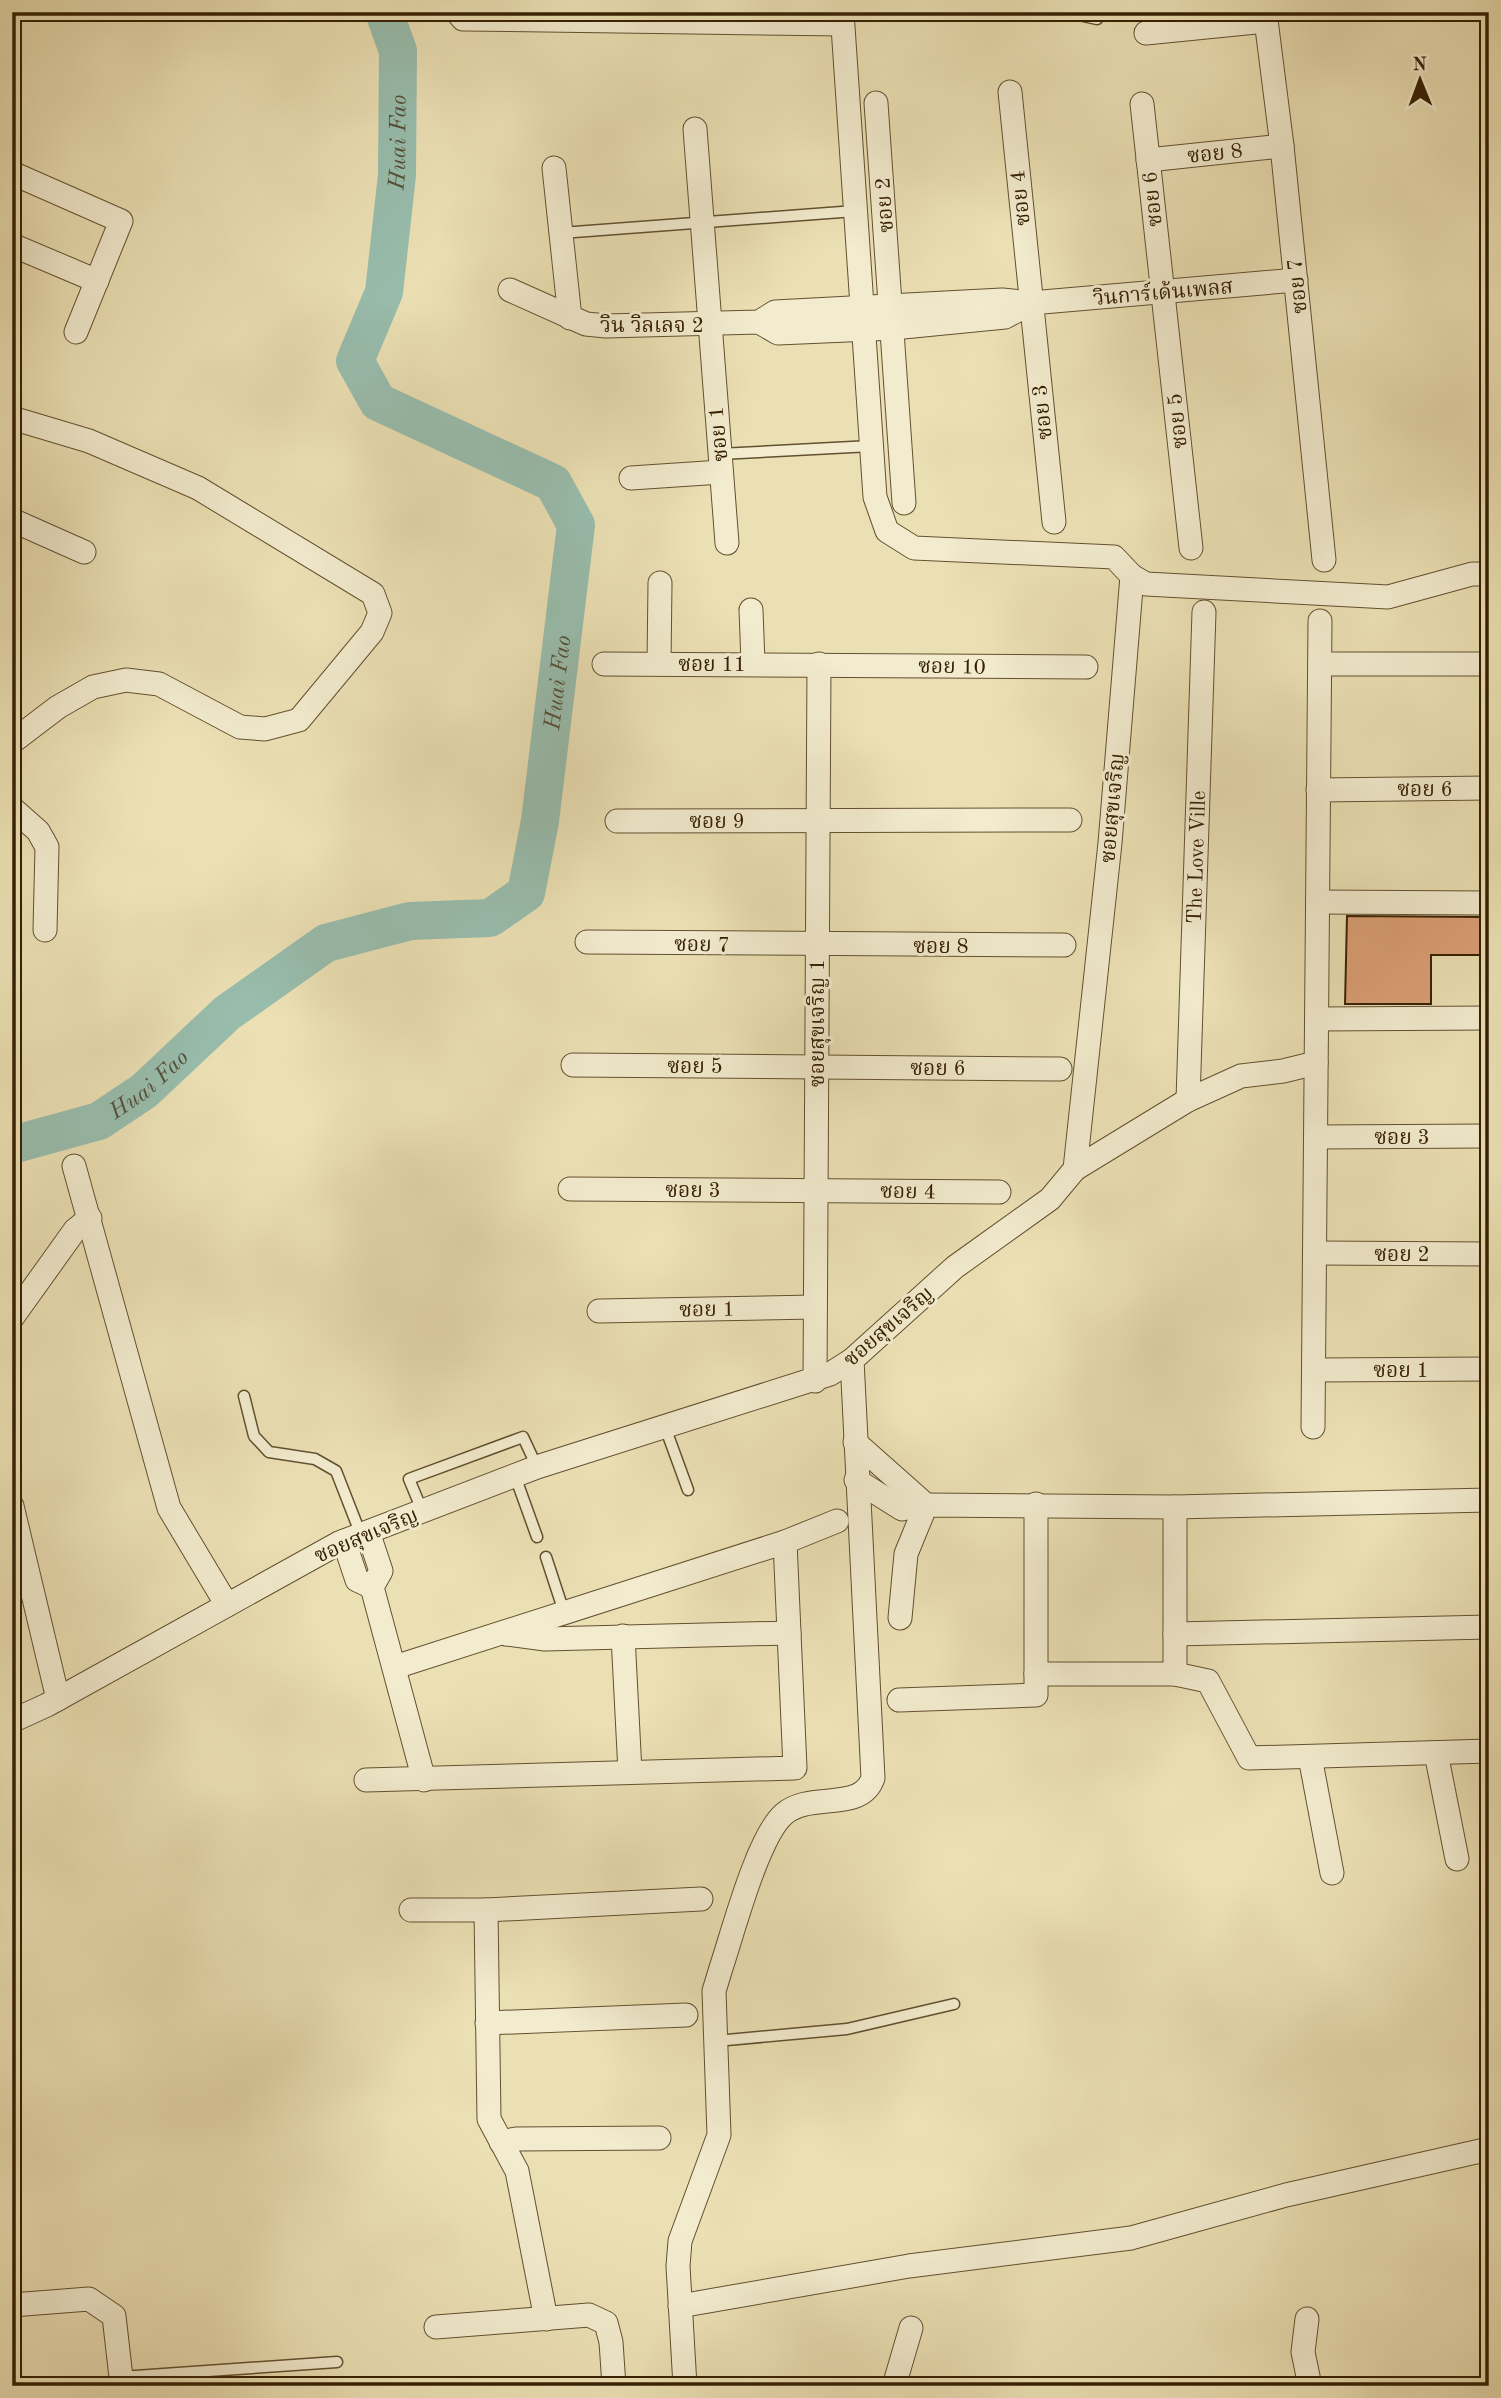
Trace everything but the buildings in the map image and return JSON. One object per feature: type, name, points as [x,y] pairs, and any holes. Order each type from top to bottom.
[{"type":"street","points":[[460,15],[842,18],[875,497],[887,531],[915,548],[1114,557],[1132,576],[1146,584],[1388,597],[1472,574],[1489,574]]},
{"type":"street","points":[[1146,33],[1266,17]]},
{"type":"street","name":"ซอย 7","points":[[1266,17],[1282,146],[1324,560]]},
{"type":"street","name":"ซอย 4","points":[[1010,92],[1031,303]]},
{"type":"street","name":"ซอย 2","points":[[876,103],[892,318]]},
{"type":"street","name":"ซอย 6","points":[[1142,104],[1163,294]]},
{"type":"street","points":[[695,129],[708,325]]},
{"type":"street","name":"ซอย 8","points":[[1148,160],[1282,146]]},
{"type":"street","points":[[554,167],[570,318]]},
{"type":"street","points":[[12,173],[121,221],[76,332]]},
{"type":"street","points":[[12,245],[96,281]]},
{"type":"street","name":"วินการ์เด้นเพลส","points":[[861,319],[892,318],[1002,300],[1031,303],[1163,294],[1296,280]]},
{"type":"street","name":"วิน วิลเลจ 2","points":[[510,290],[586,324],[606,326],[759,323],[775,313],[861,319]]},
{"type":"street","name":"ซอย 5","points":[[1163,294],[1191,548]]},
{"type":"street","name":"ซอย 3","points":[[1031,303],[1054,522]]},
{"type":"street","points":[[892,318],[904,503]]},
{"type":"street","name":"ซอย 1","points":[[708,325],[727,543]]},
{"type":"street","points":[[12,418],[89,441],[198,488],[373,594],[380,613],[372,632],[299,720],[265,729],[240,727],[159,684],[126,680],[93,687],[58,707],[12,742]]},
{"type":"street","points":[[631,478],[720,463]]},
{"type":"street","points":[[12,520],[84,552]]},
{"type":"street","name":"ซอยสุขเจริญ","points":[[12,1721],[58,1699],[358,1536],[537,1467],[815,1381],[852,1360],[955,1267],[1051,1199],[1075,1169],[1110,844],[1132,576]]},
{"type":"street","points":[[659,664],[660,583]]},
{"type":"street","points":[[751,610],[753,663]]},
{"type":"street","name":"The Love Ville","points":[[1188,1100],[1204,612]]},
{"type":"street","points":[[1313,1427],[1321,621]]},
{"type":"street","name":"ซอย 11","points":[[604,664],[819,664]]},
{"type":"street","name":"ซอย 10","points":[[819,664],[1086,667]]},
{"type":"street","name":"ซอยสุขเจริญ 1","points":[[815,1381],[819,664]]},
{"type":"street","points":[[1320,664],[1489,664]]},
{"type":"street","name":"ซอย 6","points":[[1318,790],[1489,789]]},
{"type":"street","points":[[12,808],[38,831],[47,847],[45,930]]},
{"type":"street","points":[[818,821],[1070,820]]},
{"type":"street","name":"ซอย 9","points":[[617,821],[818,821]]},
{"type":"street","points":[[1318,902],[1489,903]]},
{"type":"street","name":"ซอย 7","points":[[587,942],[817,946]]},
{"type":"street","name":"ซอย 8","points":[[817,946],[1064,946]]},
{"type":"street","points":[[1317,1018],[1489,1018]]},
{"type":"street","points":[[1075,1169],[1188,1100],[1212,1092],[1241,1076],[1283,1071],[1316,1063]]},
{"type":"street","name":"ซอย 5","points":[[573,1065],[817,1067]]},
{"type":"street","name":"ซอย 6","points":[[817,1067],[1059,1069]]},
{"type":"street","name":"ซอย 3","points":[[1316,1137],[1489,1136]]},
{"type":"street","points":[[74,1166],[169,1508],[227,1605]]},
{"type":"street","name":"ซอย 3","points":[[570,1189],[816,1190]]},
{"type":"street","name":"ซอย 4","points":[[816,1190],[999,1192]]},
{"type":"street","points":[[12,1318],[75,1230],[90,1218]]},
{"type":"street","name":"ซอย 2","points":[[1315,1254],[1489,1254]]},
{"type":"street","name":"ซอย 1","points":[[599,1311],[816,1307]]},
{"type":"street","points":[[685,2386],[680,2306],[680,2241],[719,2135],[714,1991],[769,1831],[785,1812],[811,1802],[860,1797],[869,1791],[873,1778],[852,1360]]},
{"type":"street","name":"ซอย 1","points":[[1314,1370],[1489,1369]]},
{"type":"street","points":[[855,1442],[926,1505]]},
{"type":"street","points":[[856,1480],[902,1509],[926,1505],[1175,1507],[1489,1500]]},
{"type":"street","points":[[899,1700],[1036,1695],[1036,1504]]},
{"type":"street","points":[[900,1618],[906,1553],[926,1505]]},
{"type":"street","points":[[12,1506],[58,1699]]},
{"type":"street","points":[[1175,1507],[1175,1674]]},
{"type":"street","points":[[395,1667],[785,1542],[837,1521]]},
{"type":"street","points":[[358,1536],[357,1580],[372,1587],[424,1780]]},
{"type":"street","points":[[366,1780],[795,1768],[785,1542]]},
{"type":"street","points":[[1175,1634],[1489,1627]]},
{"type":"street","points":[[502,1633],[545,1639],[789,1633]]},
{"type":"street","points":[[623,1636],[630,1772]]},
{"type":"street","points":[[1036,1675],[1175,1674],[1208,1681],[1249,1758],[1489,1751]]},
{"type":"street","points":[[1436,1753],[1457,1859]]},
{"type":"street","points":[[1310,1757],[1332,1873]]},
{"type":"street","points":[[411,1910],[486,1910],[701,1899]]},
{"type":"street","points":[[486,1910],[489,2119],[517,2171],[546,2319]]},
{"type":"street","points":[[488,2024],[686,2015]]},
{"type":"street","points":[[501,2142],[516,2139],[659,2138]]},
{"type":"street","points":[[680,2306],[909,2266],[1131,2238],[1286,2195],[1489,2148]]},
{"type":"street","points":[[12,2305],[89,2299],[104,2306],[114,2316],[122,2381]]},
{"type":"street","points":[[436,2327],[589,2315],[606,2323],[611,2342],[614,2386]]},
{"type":"street","points":[[1307,2319],[1303,2352],[1310,2386]]},
{"type":"street","points":[[894,2386],[911,2328]]},
{"type":"lane","points":[[1065,12],[1097,19]]},
{"type":"lane","points":[[561,233],[855,211]]},
{"type":"lane","points":[[720,463],[871,446]]},
{"type":"lane","points":[[244,1396],[254,1436],[270,1452],[315,1459],[336,1471],[358,1536]]},
{"type":"lane","points":[[665,1427],[688,1490]]},
{"type":"lane","points":[[422,1510],[409,1479],[523,1437],[537,1467]]},
{"type":"lane","points":[[515,1476],[537,1537]]},
{"type":"lane","points":[[546,1557],[564,1612]]},
{"type":"lane","points":[[716,2041],[847,2029],[954,2004]]},
{"type":"lane","points":[[122,2381],[337,2361]]},
{"type":"waterway","name":"Huai Fao","points":[[12,1145],[99,1121],[144,1091],[227,1013],[326,943],[410,921],[490,918],[526,893],[540,821],[576,525],[553,483],[378,402],[355,361],[384,292],[397,175],[398,51],[384,12]]}]
